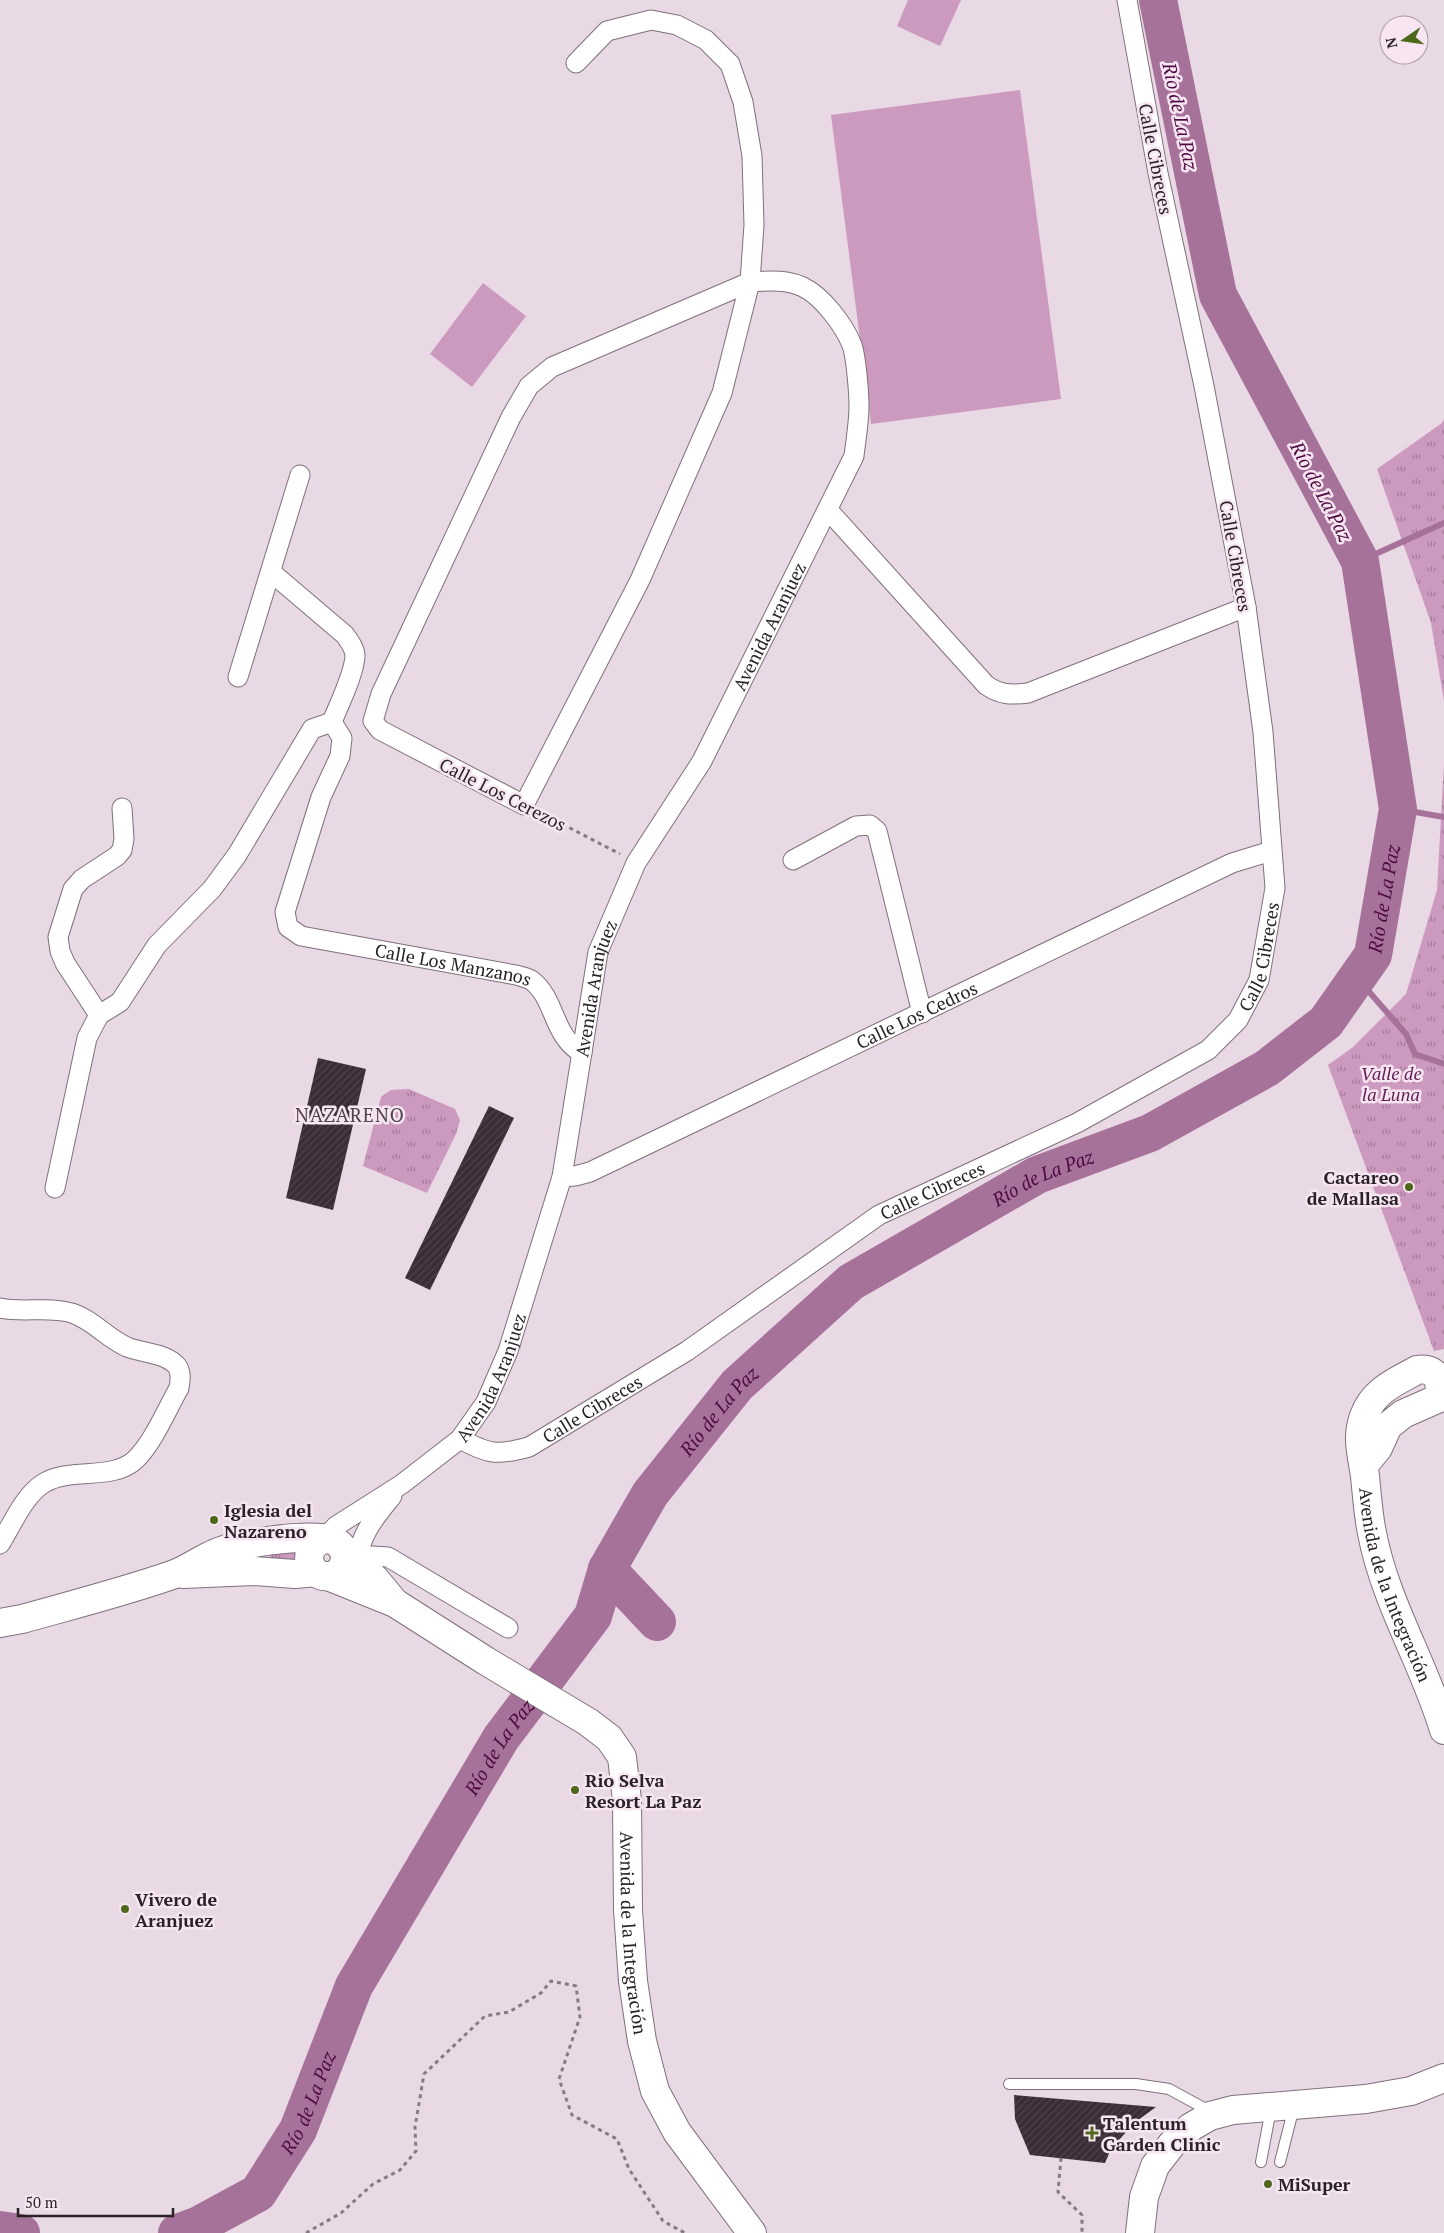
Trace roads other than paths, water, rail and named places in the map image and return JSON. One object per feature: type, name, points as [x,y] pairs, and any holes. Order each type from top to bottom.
[{"type":"main road","name":"Avenida de la Integración","points":[[1437,1394],[1416,1403],[1407,1395],[1406,1383],[1412,1373],[1384,1388],[1365,1415],[1360,1431],[1359,1448],[1364,1465],[1372,1534],[1386,1582],[1428,1685],[1444,1730]]},
{"type":"main road","name":"Avenida de la Integración","points":[[1364,1465],[1378,1448],[1388,1426],[1403,1414],[1437,1394]]},
{"type":"main road","points":[[0,1623],[22,1619],[174,1575],[218,1552],[275,1540],[307,1537],[341,1549]]},
{"type":"main road","points":[[322,1574],[311,1568],[309,1556],[314,1545],[341,1549]]},
{"type":"main road","name":"Avenida de la Integración","points":[[341,1549],[395,1604]]},
{"type":"main road","points":[[174,1575],[252,1571],[322,1574]]},
{"type":"main road","name":"Avenida de la Integración","points":[[322,1574],[395,1604],[588,1722],[609,1738],[622,1757],[627,1800],[628,1910],[633,1981],[642,2041],[655,2091],[677,2132],[752,2233]]},
{"type":"main road","points":[[1140,2233],[1144,2197],[1154,2166],[1172,2144],[1191,2126],[1210,2116],[1233,2110],[1366,2099],[1411,2092],[1444,2078]]},
{"type":"street","name":"Calle Cibreces","points":[[460,1439],[484,1451],[505,1454],[529,1447],[687,1351],[878,1215],[1077,1123],[1208,1050],[1238,1020],[1259,980],[1276,888],[1263,732],[1246,607],[1204,386],[1158,173],[1127,0]]},
{"type":"street","points":[[576,62],[607,31],[651,20],[676,25],[706,40],[730,64],[743,102],[752,156],[754,225],[750,282]]},
{"type":"street","name":"Avenida Aranjuez","points":[[341,1549],[336,1526],[402,1484],[460,1439],[486,1402],[508,1351],[562,1177],[598,952],[636,863],[702,761],[854,456],[859,405],[852,346],[837,318],[804,287],[772,280],[750,282],[552,367],[529,386],[511,417],[381,694],[373,721]]},
{"type":"street","name":"Calle Los Cerezos","points":[[373,721],[380,730],[524,805],[640,580],[718,402],[750,282]]},
{"type":"street","points":[[238,677],[300,475]]},
{"type":"street","points":[[828,510],[986,686],[997,693],[1011,695],[1028,693],[1246,607]]},
{"type":"street","points":[[55,1188],[87,1038],[98,1015],[120,1002],[157,945],[212,889],[237,855],[312,728],[332,722],[352,670],[355,656],[352,646],[338,629],[271,572]]},
{"type":"street","name":"Calle Los Manzanos","points":[[332,722],[342,738],[340,756],[321,797],[285,912],[288,928],[301,936],[516,974],[530,980],[542,993],[563,1037],[572,1047],[582,1052]]},
{"type":"street","points":[[98,1015],[65,963],[60,951],[58,937],[73,889],[82,879],[117,856],[122,850],[124,839],[122,808]]},
{"type":"street","points":[[793,860],[856,826],[870,825],[877,831],[922,1013]]},
{"type":"street","name":"Calle Los Cedros","points":[[562,1177],[590,1172],[1232,863],[1272,851]]},
{"type":"street","points":[[0,1308],[40,1308],[72,1313],[91,1322],[125,1346],[168,1359],[177,1366],[181,1377],[179,1388],[144,1450],[134,1461],[122,1467],[59,1477],[45,1482],[34,1492],[0,1544]]},
{"type":"street","points":[[341,1549],[358,1550],[366,1532],[402,1484]]},
{"type":"street","points":[[341,1549],[372,1556],[388,1557],[508,1628]]},
{"type":"lane","points":[[1009,2084],[1136,2084],[1169,2089],[1202,2107],[1210,2116]]},
{"type":"lane","points":[[1280,2162],[1284,2105]]},
{"type":"lane","points":[[1261,2162],[1284,2105]]},
{"type":"waterway","name":"Río de La Paz","points":[[177,2233],[199,2225],[258,2193],[298,2130],[354,1986],[501,1738],[593,1616],[607,1569],[650,1494],[737,1385],[851,1282],[1037,1175],[1150,1133],[1267,1068],[1326,1022],[1373,955],[1398,809],[1360,561],[1218,295],[1158,0]]},
{"type":"waterway","points":[[1360,561],[1444,523]]},
{"type":"waterway","points":[[1398,809],[1444,817]]},
{"type":"waterway","points":[[1357,978],[1406,1034],[1415,1054],[1444,1064]]},
{"type":"waterway","points":[[607,1569],[657,1622]]},
{"type":"waterway","name":"Río de La Paz","points":[[0,2230],[21,2233]]},
{"type":"place","name":"Cactareo de Mallasa","points":[[1409,1187]]},
{"type":"place","name":"Iglesia del Nazareno","points":[[214,1520]]},
{"type":"place","name":"Rio Selva Resort La Paz","points":[[575,1790]]},
{"type":"place","name":"Vivero de Aranjuez","points":[[125,1909]]},
{"type":"place","name":"Talentum Garden Clinic","points":[[1092,2133]]},
{"type":"place","name":"MiSuper","points":[[1268,2184]]},
{"type":"district","name":"NAZARENO","points":[[350,1114]]},
{"type":"park label","name":"Valle de la Luna","points":[[1391,1083]]}]
